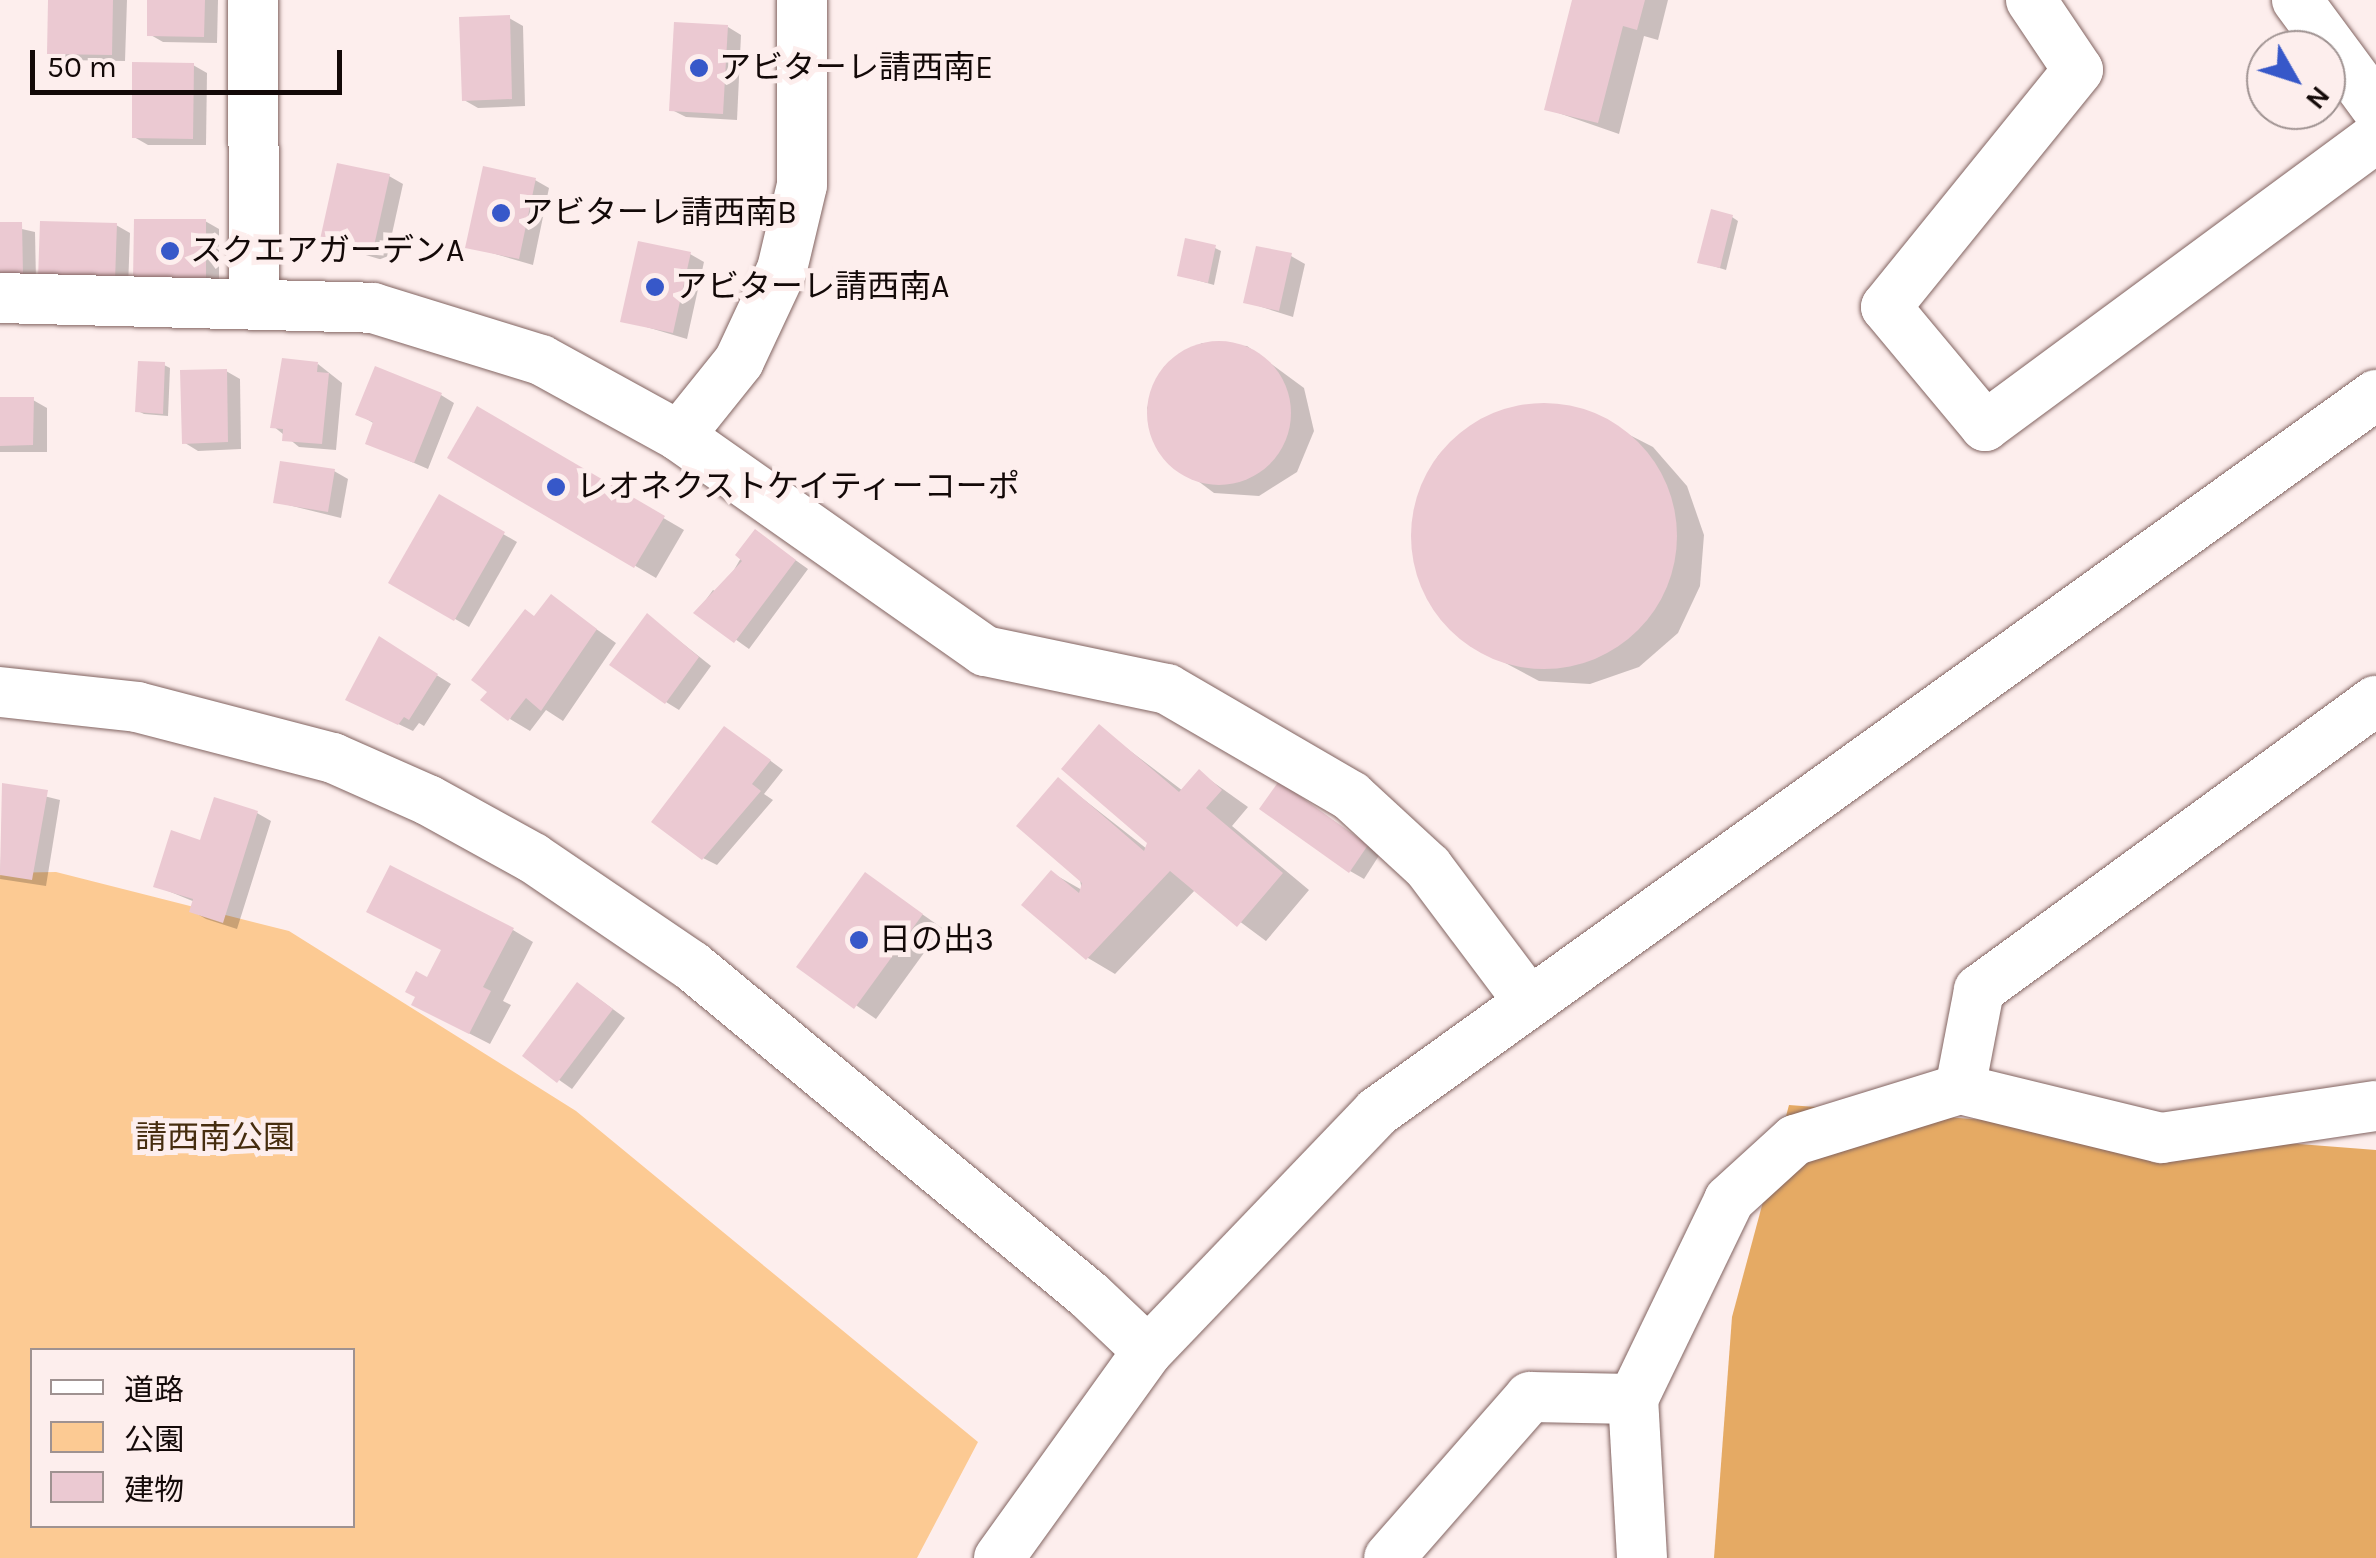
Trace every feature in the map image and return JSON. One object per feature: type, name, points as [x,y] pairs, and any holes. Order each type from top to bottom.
[{"type":"street","points":[[253,0],[254,300]]},
{"type":"street","points":[[679,436],[739,361],[782,269],[802,185],[802,0]]},
{"type":"street","points":[[2031,0],[2078,70],[1886,307],[1985,426],[2376,138]]},
{"type":"street","points":[[2297,0],[2376,107]]},
{"type":"street","points":[[0,298],[254,300],[374,308],[541,360],[679,436],[985,652],[1167,689],[1350,796],[1428,868],[1527,999]]},
{"type":"street","points":[[999,1558],[1148,1351],[1377,1112],[1527,999],[2376,395]]},
{"type":"street","points":[[0,692],[137,707],[333,758],[428,800],[533,858],[692,966],[1089,1295],[1148,1351]]},
{"type":"street","points":[[1960,1090],[1980,990],[2376,701]]},
{"type":"street","points":[[1642,1558],[1633,1399],[1729,1200],[1796,1140],[1960,1090],[2161,1138],[2376,1106]]},
{"type":"street","points":[[1389,1558],[1530,1397],[1633,1399]]},
{"type":"green space","name":"請西南公園","points":[[56,872],[289,931],[576,1111],[978,1442],[917,1558],[0,1558],[0,873]]},
{"type":"shaded area","points":[[1789,1105],[2376,1150],[2376,1558],[1714,1558],[1732,1317]]},
{"type":"building","points":[[48,0],[113,0],[112,55],[47,54]]},
{"type":"building","points":[[147,0],[205,0],[204,37],[147,36]]},
{"type":"building","points":[[1572,0],[1645,0],[1637,30],[1623,26],[1598,123],[1544,110]]},
{"type":"building","points":[[510,15],[512,99],[462,101],[459,17]]},
{"type":"building","name":"アビターレ請西南E","points":[[674,22],[728,25],[723,114],[669,111]]},
{"type":"building","points":[[132,62],[194,63],[193,139],[132,138]]},
{"type":"building","points":[[337,163],[390,174],[372,255],[319,244]]},
{"type":"building","name":"アビターレ請西南B","points":[[483,166],[536,178],[519,259],[465,248]]},
{"type":"building","points":[[1711,209],[1733,215],[1720,268],[1697,263]]},
{"type":"building","name":"スクエアガーデンA","points":[[134,219],[206,219],[206,283],[133,282]]},
{"type":"building","points":[[40,221],[117,223],[115,281],[38,279]]},
{"type":"building","points":[[0,222],[22,222],[23,275],[0,275]]},
{"type":"building","points":[[1185,238],[1216,245],[1208,283],[1177,276]]},
{"type":"building","name":"アビターレ請西南A","points":[[638,241],[691,252],[673,333],[620,322]]},
{"type":"building","points":[[1256,246],[1292,253],[1279,311],[1243,303]]},
{"type":"building","points":[[1219,341],[1247,346],[1270,362],[1286,385],[1291,413],[1286,441],[1270,464],[1247,480],[1219,485],[1191,480],[1168,464],[1152,441],[1147,413],[1152,385],[1168,362],[1191,346]]},
{"type":"building","points":[[282,358],[318,362],[317,372],[329,373],[322,444],[282,441],[283,429],[270,428]]},
{"type":"building","points":[[138,361],[165,362],[163,414],[135,412]]},
{"type":"building","points":[[375,366],[442,393],[414,463],[365,444],[373,422],[355,415]]},
{"type":"building","points":[[227,369],[228,442],[182,444],[180,370]]},
{"type":"building","points":[[0,397],[34,397],[33,445],[0,446]]},
{"type":"building","points":[[1544,403],[1595,413],[1638,442],[1667,485],[1677,536],[1667,587],[1638,630],[1595,659],[1544,669],[1493,659],[1450,630],[1421,587],[1411,536],[1421,485],[1450,442],[1493,413]]},
{"type":"building","name":"レオネクストケイティーコーポ","points":[[477,406],[665,516],[634,568],[447,458]]},
{"type":"building","points":[[280,461],[335,469],[328,512],[273,503]]},
{"type":"building","points":[[439,494],[505,532],[454,621],[388,583]]},
{"type":"building","points":[[755,529],[796,560],[734,643],[693,613],[742,561],[735,555]]},
{"type":"building","points":[[551,594],[597,629],[541,711],[526,698],[508,721],[480,700],[487,692],[471,680],[525,609],[534,616]]},
{"type":"building","points":[[647,613],[699,657],[665,704],[609,665]]},
{"type":"building","points":[[379,636],[438,674],[409,720],[404,717],[398,725],[345,700]]},
{"type":"building","points":[[1099,724],[1179,792],[1199,769],[1222,790],[1206,808],[1283,873],[1237,927],[1170,871],[1086,960],[1021,905],[1051,870],[1079,893],[1082,883],[1016,826],[1058,777],[1144,851],[1147,843],[1061,769]]},
{"type":"building","points":[[724,726],[771,760],[752,784],[761,791],[702,860],[651,822]]},
{"type":"building","points":[[1279,781],[1368,845],[1349,873],[1259,809]]},
{"type":"building","points":[[2,783],[48,790],[32,880],[0,875]]},
{"type":"building","points":[[214,797],[258,811],[223,923],[189,912],[193,899],[153,887],[171,830],[200,840]]},
{"type":"building","points":[[390,865],[514,928],[483,987],[491,991],[469,1034],[411,1005],[415,997],[405,992],[416,971],[427,977],[441,950],[366,912]]},
{"type":"building","name":"日の出3","points":[[865,872],[923,914],[854,1009],[796,967]]},
{"type":"building","points":[[577,982],[613,1009],[557,1083],[522,1056]]},
{"type":"place","name":"アビターレ請西南E","points":[[699,68]]},
{"type":"place","name":"アビターレ請西南B","points":[[501,213]]},
{"type":"place","name":"スクエアガーデンA","points":[[170,251]]},
{"type":"place","name":"アビターレ請西南A","points":[[655,287]]},
{"type":"place","name":"レオネクストケイティーコーポ","points":[[556,487]]},
{"type":"place","name":"日の出3","points":[[859,940]]}]
